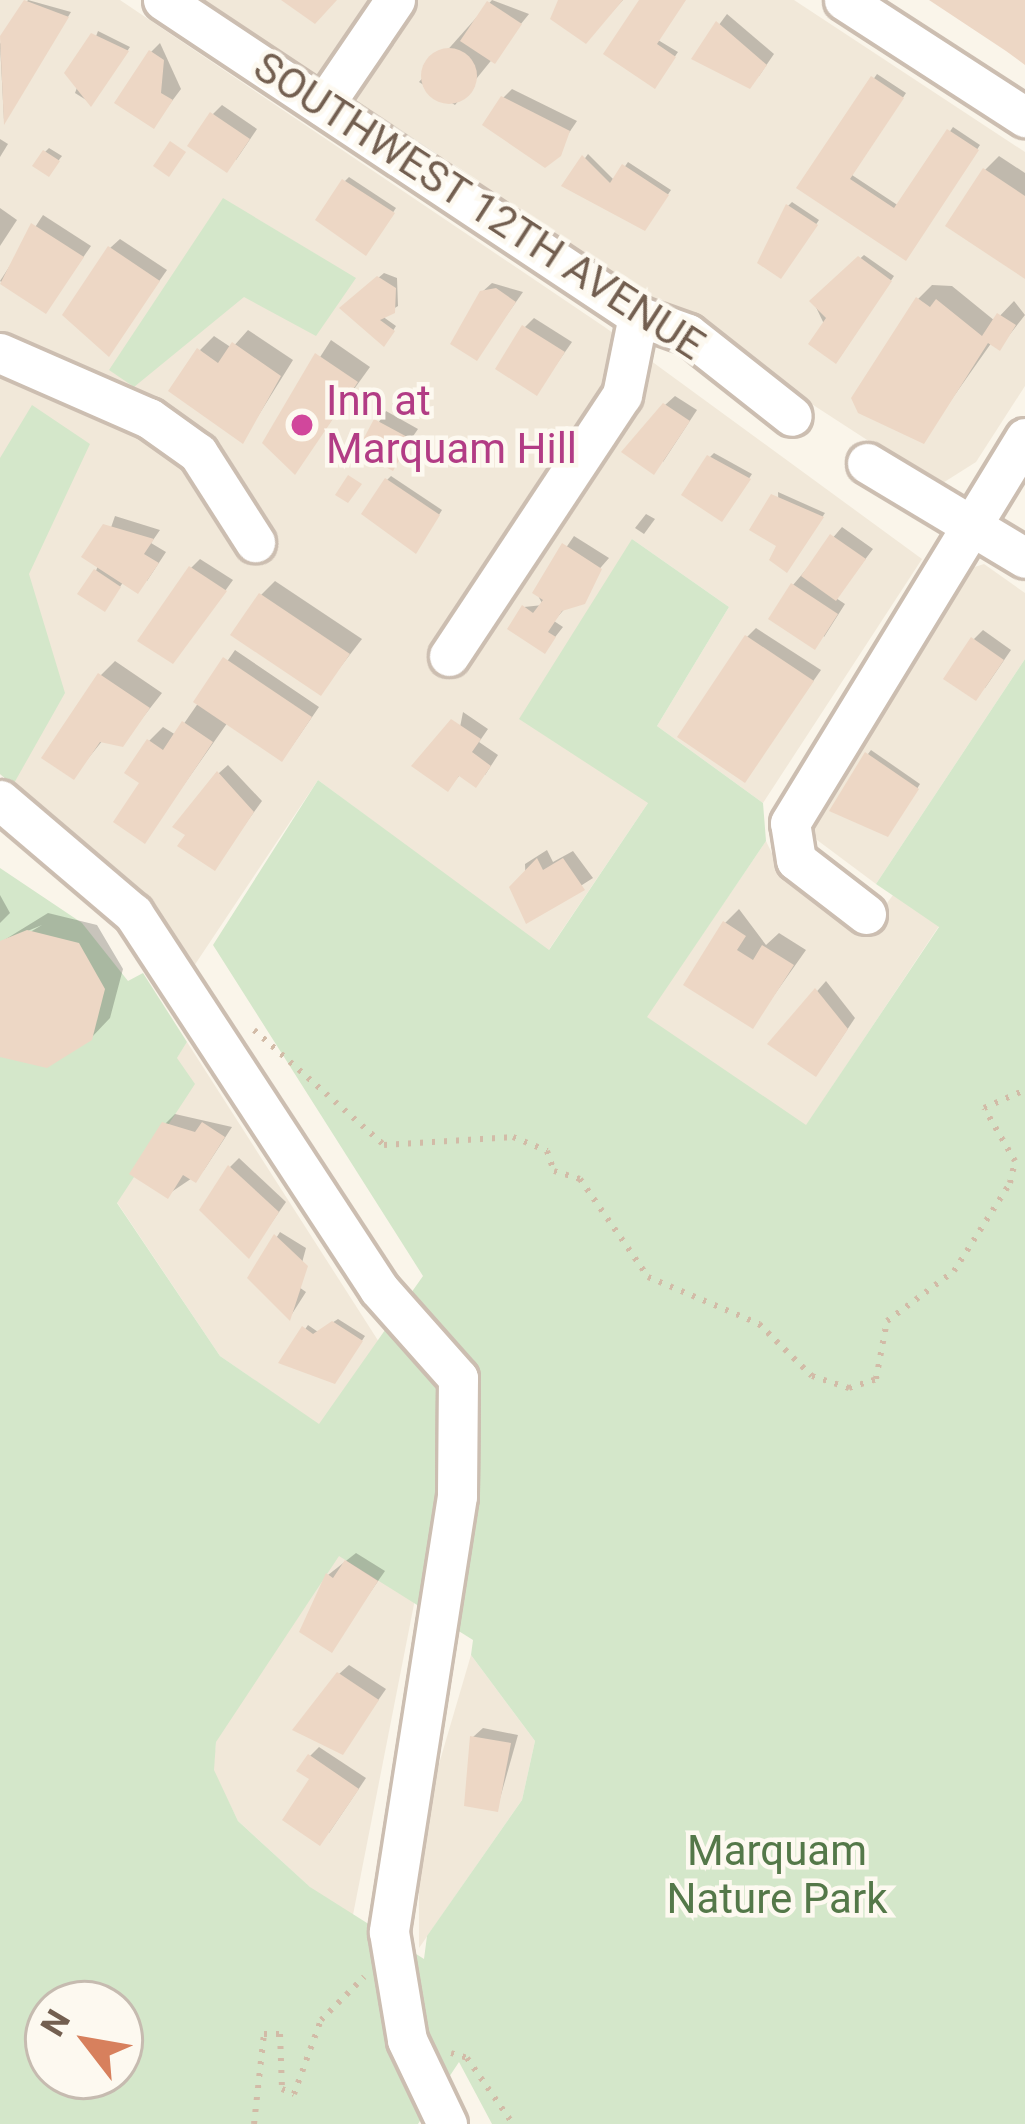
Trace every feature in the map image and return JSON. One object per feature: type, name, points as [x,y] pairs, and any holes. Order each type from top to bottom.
[{"type":"street","name":"SOUTHWEST 12TH AVENUE","points":[[163,0],[638,316],[671,322],[792,416]]},
{"type":"street","points":[[323,106],[394,0]]},
{"type":"street","points":[[856,3],[1025,117]]},
{"type":"street","points":[[449,656],[622,394],[638,316]]},
{"type":"street","points":[[0,353],[149,418],[198,453],[255,542]]},
{"type":"street","points":[[866,914],[788,847],[790,824],[967,524],[1025,438]]},
{"type":"street","points":[[867,463],[1025,558]]},
{"type":"street","points":[[0,800],[134,913],[379,1289],[458,1378],[459,1478],[392,1881],[391,1974],[407,2040],[447,2124]]},
{"type":"path","points":[[244,1021],[384,1145],[476,1135],[547,1151],[554,1171],[580,1179],[648,1277],[759,1324],[812,1376],[849,1388],[875,1379],[887,1321],[954,1271],[1010,1183],[1015,1161],[984,1108],[1025,1090]]},
{"type":"path","points":[[254,2124],[264,2034],[280,2034],[282,2089],[295,2094],[321,2020],[355,1978],[391,1974]]},
{"type":"path","points":[[407,2040],[467,2058],[513,2124]]},
{"type":"shaded area","points":[[0,0],[120,0],[606,328],[922,559],[763,803],[657,726],[729,607],[632,539],[648,803],[548,951],[318,780],[194,966],[130,884],[0,774]]},
{"type":"shaded area","points":[[189,0],[794,0],[1025,152],[1025,386],[976,462],[938,486]]},
{"type":"shaded area","points":[[984,564],[1025,593],[1025,659],[876,884],[801,828],[962,571]]},
{"type":"shaded area","points":[[766,841],[780,870],[867,930],[893,895],[939,926],[806,1126],[646,1017]]},
{"type":"shaded area","points":[[187,1042],[386,1353],[319,1425],[220,1356],[100,1177]]},
{"type":"shaded area","points":[[340,1546],[416,1594],[351,1925],[238,1821],[213,1770],[218,1724]]},
{"type":"shaded area","points":[[471,1655],[535,1741],[522,1800],[419,1948],[419,1832]]},
{"type":"green space","points":[[223,198],[356,278],[316,336],[244,297],[134,387],[109,370]]},
{"type":"green space","points":[[32,405],[90,444],[29,574],[65,693],[13,785],[0,774],[0,458]]},
{"type":"green space","name":"Marquam Nature Park","points":[[632,539],[729,607],[657,726],[763,803],[766,841],[647,1017],[806,1125],[939,927],[876,884],[1025,659],[1025,2124],[492,2124],[459,2062],[418,2124],[0,2124],[0,868],[82,923],[128,981],[143,973],[187,1042],[177,1058],[195,1084],[117,1203],[220,1356],[319,1424],[423,1276],[213,945],[318,780],[549,950],[648,803],[519,719]],"holes":[[[339,1556],[473,1640],[471,1655],[535,1741],[522,1800],[427,1936],[424,1959],[310,1887],[238,1821],[214,1770],[216,1742]]]},
{"type":"building","points":[[24,0],[69,17],[4,125],[0,36]]},
{"type":"building","points":[[281,0],[337,0],[315,24]]},
{"type":"building","points":[[558,0],[623,0],[586,44],[550,19]]},
{"type":"building","points":[[639,0],[686,0],[657,44],[676,57],[655,89],[603,54]]},
{"type":"building","points":[[929,0],[1025,0],[1025,65],[1006,51]]},
{"type":"building","points":[[487,1],[522,24],[495,64],[460,41]]},
{"type":"building","points":[[716,21],[767,65],[750,89],[691,59]]},
{"type":"building","points":[[91,33],[129,51],[91,107],[64,73]]},
{"type":"building","points":[[449,48],[469,56],[477,76],[469,96],[449,104],[429,96],[421,76],[429,56]]},
{"type":"building","points":[[149,50],[164,60],[161,93],[173,100],[154,129],[114,103]]},
{"type":"building","points":[[871,76],[904,98],[850,179],[894,208],[947,129],[979,150],[906,261],[796,188]]},
{"type":"building","points":[[501,96],[570,131],[561,156],[545,168],[482,125]]},
{"type":"building","points":[[210,112],[250,139],[227,173],[187,146]]},
{"type":"building","points":[[170,141],[186,152],[169,177],[153,166]]},
{"type":"building","points":[[43,150],[60,161],[49,177],[32,166]]},
{"type":"building","points":[[582,155],[610,183],[622,164],[669,195],[645,231],[561,186]]},
{"type":"building","points":[[983,168],[1025,196],[1025,279],[945,226]]},
{"type":"building","points":[[342,179],[395,213],[366,256],[315,220]]},
{"type":"building","points":[[786,204],[818,225],[781,279],[757,263]]},
{"type":"building","points":[[31,223],[84,257],[46,314],[0,284]]},
{"type":"building","points":[[108,246],[160,281],[109,357],[62,315]]},
{"type":"building","points":[[858,256],[892,281],[836,364],[808,344],[826,318],[809,301]]},
{"type":"building","points":[[377,276],[396,288],[395,313],[380,320],[395,331],[384,347],[339,308]]},
{"type":"building","points":[[496,288],[516,302],[477,361],[450,344],[480,291]]},
{"type":"building","points":[[916,297],[930,307],[936,299],[982,336],[997,313],[1016,325],[1000,351],[988,343],[924,444],[858,413],[851,398]]},
{"type":"building","points":[[522,325],[565,352],[537,396],[495,369]]},
{"type":"building","points":[[232,342],[281,376],[243,444],[168,391],[197,348],[218,363]]},
{"type":"building","name":"Inn at Marquam Hill","points":[[315,353],[358,382],[295,475],[262,443]]},
{"type":"building","points":[[663,403],[690,421],[654,475],[621,452]]},
{"type":"building","points":[[374,419],[411,439],[393,471],[357,451]]},
{"type":"building","points":[[707,455],[751,479],[722,522],[681,495]]},
{"type":"building","points":[[348,475],[362,484],[348,503],[335,495]]},
{"type":"building","points":[[385,478],[440,515],[416,554],[361,514]]},
{"type":"building","points":[[771,494],[824,517],[787,573],[769,560],[776,546],[749,530]]},
{"type":"building","points":[[103,524],[154,539],[144,554],[159,563],[138,594],[81,557]]},
{"type":"building","points":[[830,534],[866,559],[836,601],[801,576]]},
{"type":"building","points":[[562,543],[602,569],[585,604],[562,611],[548,632],[556,637],[545,654],[507,629],[522,605],[533,613],[543,600],[532,593]]},
{"type":"building","points":[[189,566],[227,591],[173,664],[137,641]]},
{"type":"building","points":[[94,569],[121,587],[105,612],[77,594]]},
{"type":"building","points":[[791,583],[838,614],[815,650],[768,619]]},
{"type":"building","points":[[259,593],[350,654],[321,696],[230,635]]},
{"type":"building","points":[[745,635],[814,681],[745,783],[677,737]]},
{"type":"building","points":[[971,637],[1004,660],[976,701],[943,679]]},
{"type":"building","points":[[223,657],[312,717],[282,762],[193,702]]},
{"type":"building","points":[[98,673],[150,708],[123,747],[100,742],[74,780],[41,758]]},
{"type":"building","points":[[451,719],[481,739],[472,752],[491,766],[476,788],[459,776],[448,792],[411,766]]},
{"type":"building","points":[[182,721],[213,742],[145,844],[113,822],[139,783],[124,773],[147,739],[163,750]]},
{"type":"building","points":[[865,752],[919,789],[888,837],[829,811]]},
{"type":"building","points":[[217,771],[254,812],[215,871],[177,846],[185,835],[172,827]]},
{"type":"building","points":[[537,858],[543,870],[563,858],[585,890],[526,924],[509,887]]},
{"type":"building","points":[[723,921],[746,936],[737,950],[753,960],[762,945],[794,965],[753,1029],[683,985]]},
{"type":"building","points":[[27,930],[79,943],[105,989],[92,1040],[47,1068],[0,1057],[0,941]]},
{"type":"building","points":[[815,988],[848,1029],[816,1077],[767,1044]]},
{"type":"building","points":[[162,1122],[195,1132],[202,1122],[225,1137],[196,1183],[183,1175],[168,1199],[129,1174]]},
{"type":"building","points":[[228,1165],[279,1212],[249,1259],[199,1210]]},
{"type":"building","points":[[274,1234],[308,1266],[290,1321],[247,1278]]},
{"type":"building","points":[[332,1321],[363,1341],[335,1384],[278,1363],[302,1326],[313,1334]]},
{"type":"building","points":[[345,1560],[378,1581],[332,1653],[299,1632],[326,1573],[333,1578]]},
{"type":"building","points":[[337,1672],[379,1700],[343,1755],[292,1730]]},
{"type":"building","points":[[470,1736],[511,1743],[498,1812],[464,1806]]},
{"type":"building","points":[[308,1754],[359,1789],[320,1846],[282,1820],[309,1779],[296,1771]]},
{"type":"place","name":"Inn at Marquam Hill","points":[[302,425]]}]
